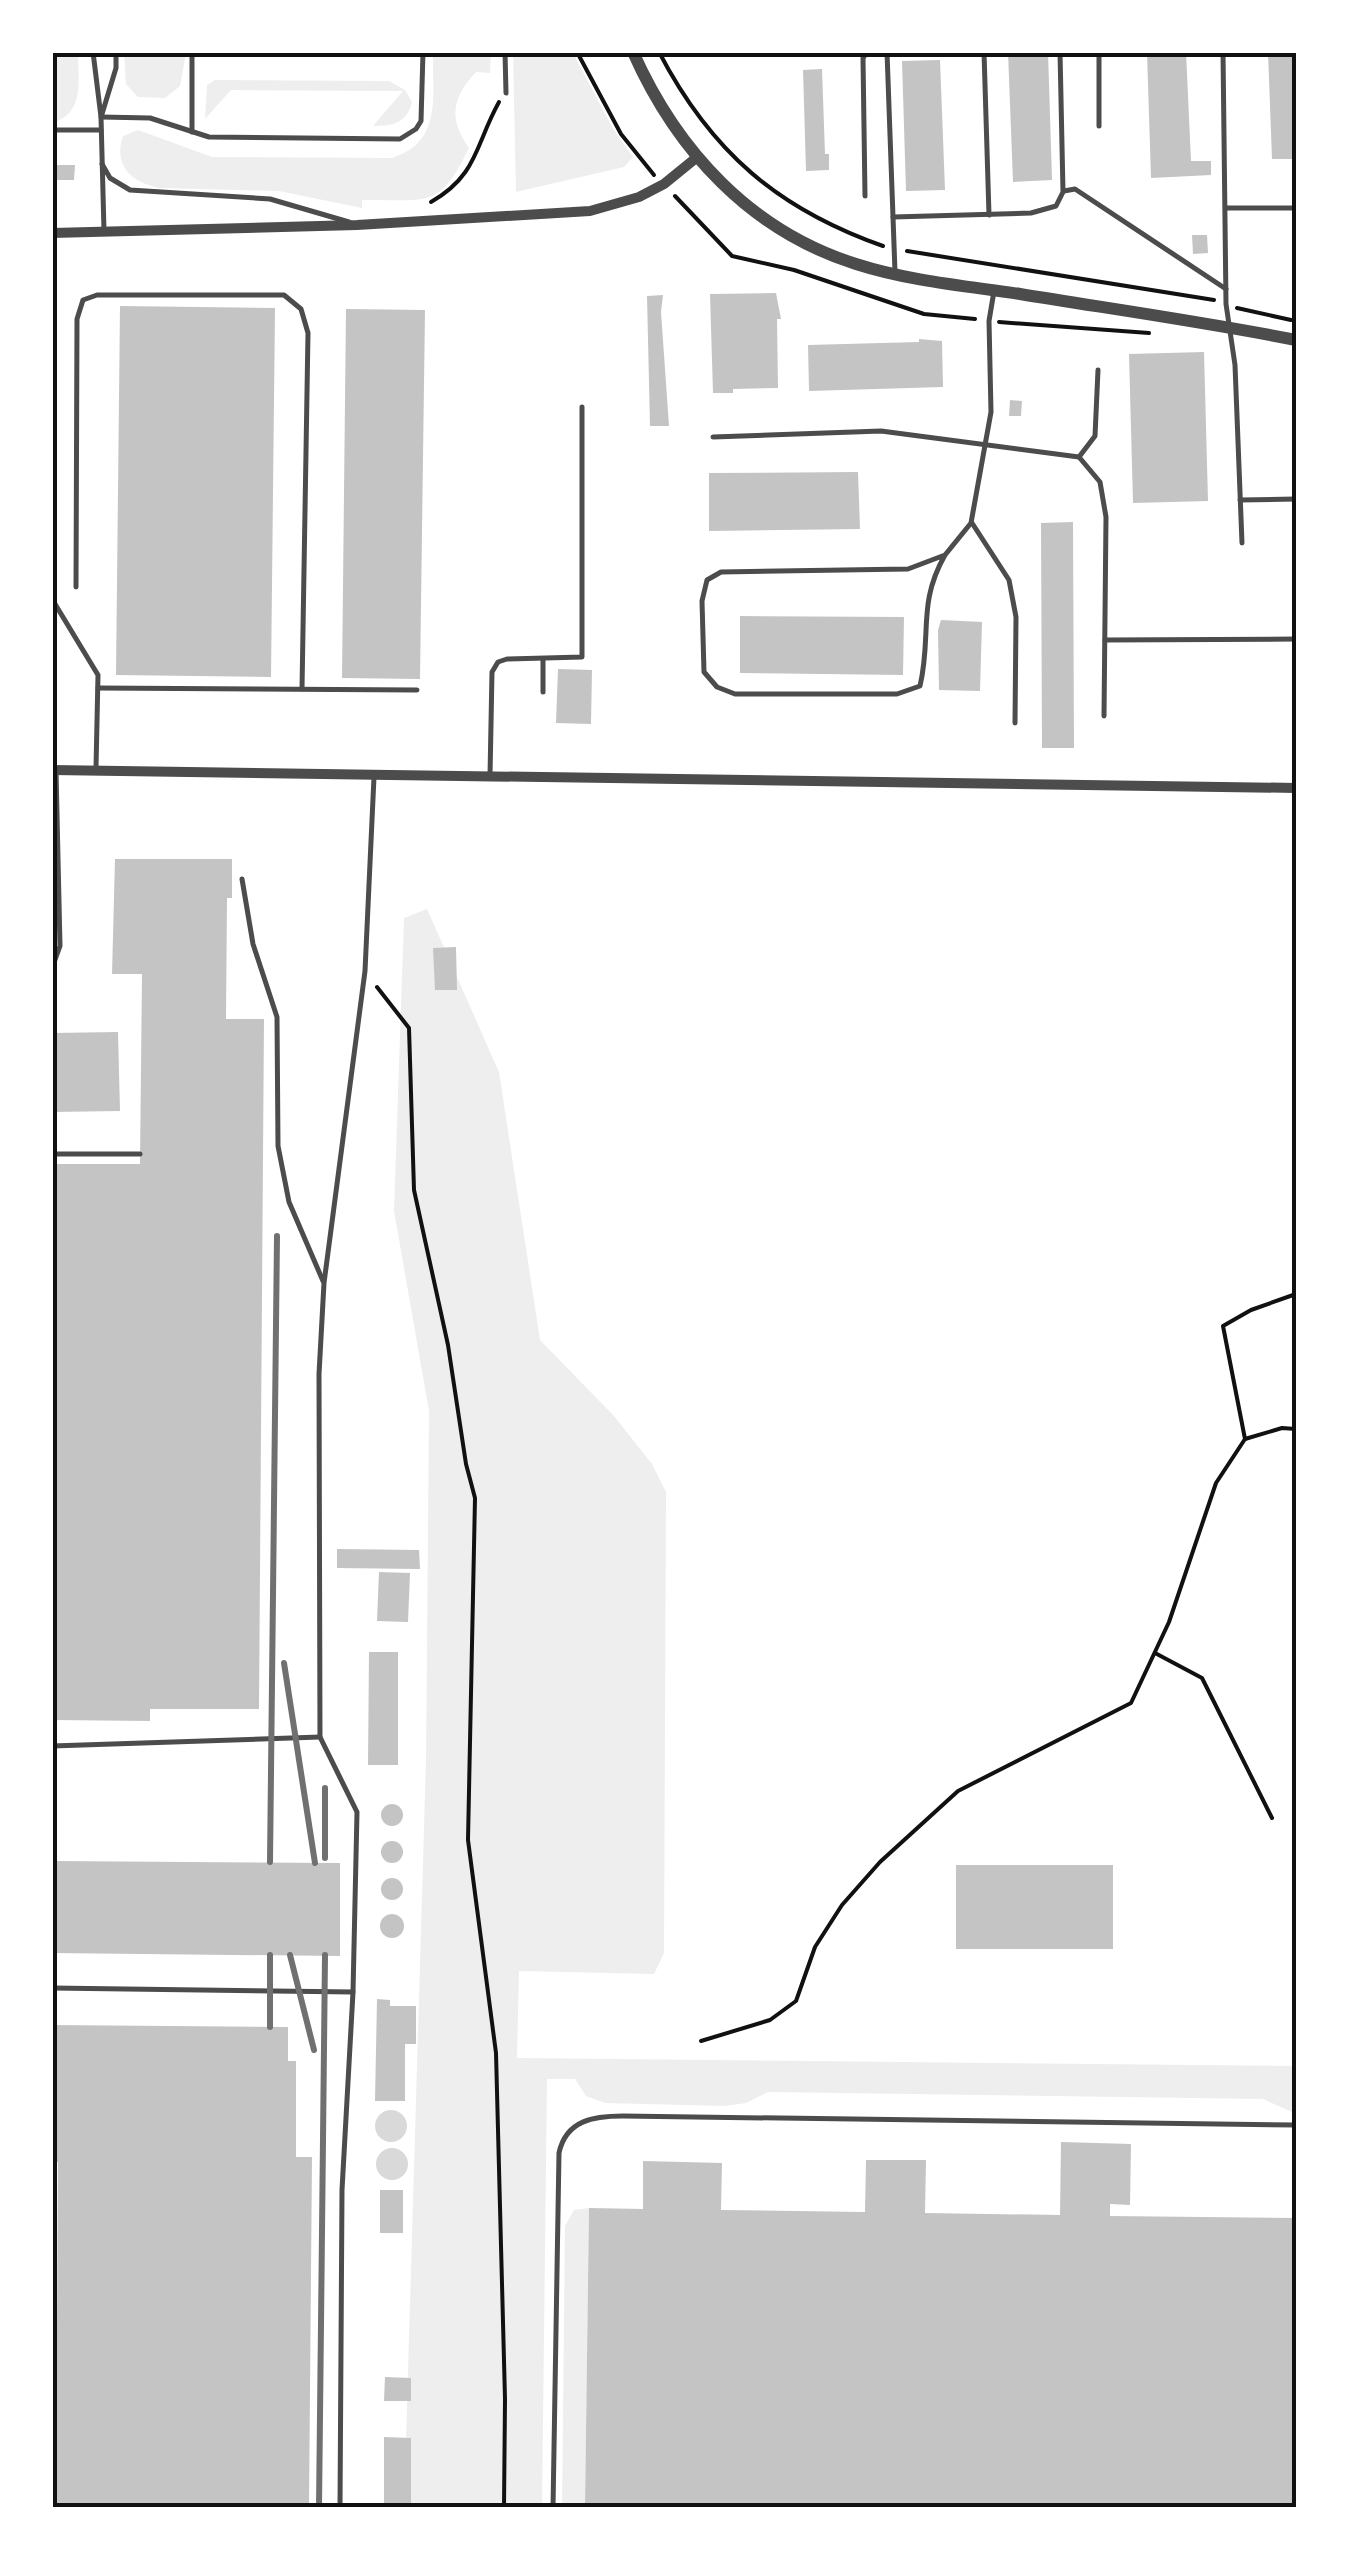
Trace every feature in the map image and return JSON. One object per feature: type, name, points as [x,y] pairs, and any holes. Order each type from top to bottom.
[{"type":"street","points":[[633,52],[660,108],[696,158],[731,194],[794,238],[855,264],[896,275],[1296,340]]},
{"type":"street","points":[[54,231],[357,224],[590,212],[628,202],[664,184],[696,158]]},
{"type":"street","points":[[54,770],[1296,788]]},
{"type":"lane","points":[[92,52],[101,117],[104,232]]},
{"type":"lane","points":[[101,117],[116,68],[116,52]]},
{"type":"lane","points":[[192,52],[192,132]]},
{"type":"lane","points":[[101,117],[150,118],[209,136],[400,139],[422,121],[424,52]]},
{"type":"lane","points":[[505,52],[506,93]]},
{"type":"lane","points":[[865,196],[863,58],[867,52]]},
{"type":"lane","points":[[886,52],[896,275]]},
{"type":"lane","points":[[984,52],[989,215]]},
{"type":"lane","points":[[893,217],[1031,213],[1056,206],[1063,192],[1060,52]]},
{"type":"lane","points":[[1099,52],[1099,126]]},
{"type":"lane","points":[[1224,52],[1226,289],[1236,365],[1242,543]]},
{"type":"lane","points":[[52,130],[101,130]]},
{"type":"lane","points":[[102,164],[110,178],[130,190],[270,199],[357,224]]},
{"type":"lane","points":[[1063,192],[1075,188],[1226,289]]},
{"type":"lane","points":[[1226,208],[1296,208]]},
{"type":"lane","points":[[945,555],[908,569],[721,572],[707,580],[702,601],[704,672],[717,687],[735,694],[897,694],[920,686],[925,665],[927,594],[945,555],[971,523],[991,412],[989,321],[994,290]]},
{"type":"lane","points":[[76,588],[77,320],[83,300],[97,295],[284,295],[301,310],[308,332],[302,689]]},
{"type":"lane","points":[[1078,457],[1094,436],[1098,370]]},
{"type":"lane","points":[[490,776],[492,672],[498,662],[582,657],[582,407]]},
{"type":"lane","points":[[713,436],[881,432],[1078,457],[1100,482],[1106,517],[1104,716]]},
{"type":"lane","points":[[1240,500],[1296,499]]},
{"type":"lane","points":[[971,523],[1009,580],[1016,617],[1015,724]]},
{"type":"lane","points":[[52,599],[98,675],[96,771]]},
{"type":"lane","points":[[1104,640],[1296,639]]},
{"type":"lane","points":[[542,658],[543,692]]},
{"type":"lane","points":[[98,688],[417,690]]},
{"type":"lane","points":[[52,968],[60,946],[54,770]]},
{"type":"lane","points":[[340,2508],[342,2190],[357,1812],[320,1737],[319,1374],[324,1283],[365,971],[374,775]]},
{"type":"lane","points":[[242,879],[253,944],[277,1017],[278,1146],[289,1202],[324,1283]]},
{"type":"lane","points":[[52,1154],[140,1154]]},
{"type":"lane","points":[[52,1746],[320,1737]]},
{"type":"lane","points":[[52,1988],[352,1992]]},
{"type":"lane","points":[[553,2508],[558,2153],[563,2138],[577,2124],[593,2118],[623,2116],[1296,2126]]},
{"type":"path","points":[[577,52],[620,134],[640,161],[732,256],[794,270],[924,314],[1150,333]]},
{"type":"path","points":[[430,202],[455,188],[472,164],[490,118],[506,93]]},
{"type":"path","points":[[1250,312],[1296,322]]},
{"type":"path","points":[[365,971],[409,1028],[414,1190],[448,1345],[475,1498],[468,1840],[496,2053],[504,2508]]},
{"type":"path","points":[[1245,1439],[1223,1326],[1251,1310],[1296,1294]]},
{"type":"path","points":[[701,2041],[770,2020],[796,2001],[815,1947],[842,1905],[880,1862],[958,1792],[1131,1703],[1168,1622],[1216,1482],[1245,1439],[1282,1428],[1296,1429]]},
{"type":"path","points":[[1154,1653],[1202,1678],[1272,1818]]},
{"type":"shaded area","points":[[52,53],[78,53],[79,74],[75,104],[63,118],[53,122]]},
{"type":"shaded area","points":[[124,53],[186,53],[180,86],[165,98],[138,97],[126,84]]},
{"type":"shaded area","points":[[433,53],[491,53],[490,73],[476,72],[462,91],[456,108],[458,127],[469,148],[449,183],[428,197],[362,200],[362,208],[279,191],[160,188],[133,177],[123,164],[123,136],[138,130],[212,157],[392,158],[408,151],[427,129],[433,100]]},
{"type":"shaded area","points":[[513,53],[573,53],[612,127],[633,157],[624,167],[516,192]]},
{"type":"shaded area","points":[[215,80],[389,81],[405,90],[412,102],[407,115],[398,122],[373,126],[403,91],[231,90],[205,119],[207,85]]},
{"type":"shaded area","points":[[427,909],[499,1072],[540,1340],[614,1416],[652,1464],[666,1492],[664,1953],[654,1974],[519,1971],[517,2058],[1293,2066],[1292,2112],[1263,2099],[768,2092],[746,2103],[725,2106],[605,2103],[586,2096],[575,2079],[547,2079],[542,2507],[404,2507],[426,1761],[429,1411],[394,1211],[404,918]]},
{"type":"shaded area","points":[[391,2110],[402,2115],[407,2126],[402,2137],[391,2142],[380,2137],[375,2126],[380,2115]]},
{"type":"shaded area","points":[[392,2148],[403,2153],[408,2164],[403,2175],[392,2180],[381,2175],[376,2164],[381,2153]]},
{"type":"shaded area","points":[[589,2208],[585,2507],[562,2508],[565,2226],[574,2210]]},
{"type":"building","points":[[1008,52],[1048,52],[1052,180],[1013,182]]},
{"type":"building","points":[[1147,52],[1186,52],[1191,161],[1211,161],[1211,175],[1151,178]]},
{"type":"building","points":[[1268,52],[1296,52],[1296,159],[1272,159]]},
{"type":"building","points":[[940,60],[945,190],[906,191],[902,61]]},
{"type":"building","points":[[822,69],[829,170],[806,171],[803,70]]},
{"type":"building","points":[[56,165],[75,165],[74,180],[56,180]]},
{"type":"building","points":[[1192,235],[1207,235],[1208,253],[1193,254]]},
{"type":"building","points":[[776,293],[781,319],[777,319],[778,388],[713,393],[710,294]]},
{"type":"building","points":[[663,295],[669,426],[650,426],[647,296]]},
{"type":"building","points":[[120,306],[275,308],[271,677],[116,675]]},
{"type":"building","points":[[346,309],[425,310],[420,679],[342,678]]},
{"type":"building","points":[[942,341],[943,387],[809,391],[808,345]]},
{"type":"building","points":[[1204,352],[1208,501],[1133,503],[1129,354]]},
{"type":"building","points":[[1010,400],[1022,401],[1021,416],[1009,416]]},
{"type":"building","points":[[858,472],[860,529],[709,531],[709,473]]},
{"type":"building","points":[[1073,522],[1074,748],[1042,748],[1041,523]]},
{"type":"building","points":[[740,616],[904,617],[903,675],[740,673]]},
{"type":"building","points":[[941,620],[982,622],[980,691],[939,690]]},
{"type":"building","points":[[558,669],[592,670],[591,724],[556,723]]},
{"type":"building","points":[[115,859],[232,859],[232,898],[227,898],[226,1019],[264,1019],[259,1709],[150,1709],[150,1721],[52,1720],[52,1164],[140,1164],[142,974],[112,974]]},
{"type":"building","points":[[456,947],[457,990],[435,990],[433,948]]},
{"type":"building","points":[[118,1032],[120,1111],[52,1112],[52,1033]]},
{"type":"building","points":[[337,1549],[419,1550],[420,1569],[337,1568]]},
{"type":"building","points":[[379,1572],[410,1573],[408,1622],[377,1621]]},
{"type":"building","points":[[369,1652],[398,1652],[398,1765],[368,1765]]},
{"type":"building","points":[[388,1804],[396,1804],[403,1815],[396,1826],[388,1826],[381,1819],[381,1811]]},
{"type":"building","points":[[388,1841],[396,1841],[403,1852],[396,1863],[388,1863],[381,1856],[381,1848]]},
{"type":"building","points":[[52,1861],[340,1863],[340,1956],[52,1953]]},
{"type":"building","points":[[956,1865],[1113,1865],[1113,1949],[956,1949]]},
{"type":"building","points":[[388,1878],[396,1878],[403,1889],[396,1900],[388,1900],[381,1893],[381,1885]]},
{"type":"building","points":[[392,1914],[404,1926],[392,1938],[380,1926]]},
{"type":"building","points":[[377,1999],[390,2000],[390,2006],[416,2006],[416,2044],[405,2044],[405,2101],[375,2101]]},
{"type":"building","points":[[52,2025],[288,2027],[288,2061],[296,2061],[296,2157],[312,2157],[309,2508],[52,2508],[52,2332],[57,2332],[58,2162],[52,2162]]},
{"type":"building","points":[[1061,2142],[1131,2144],[1130,2205],[1110,2204],[1110,2216],[1296,2218],[1296,2508],[585,2508],[589,2208],[643,2209],[643,2161],[722,2163],[721,2210],[865,2212],[866,2160],[926,2160],[925,2213],[1060,2215]]},
{"type":"building","points":[[380,2190],[403,2190],[403,2233],[380,2233]]},
{"type":"building","points":[[385,2377],[411,2378],[411,2401],[384,2401]]},
{"type":"building","points":[[384,2437],[411,2438],[411,2505],[384,2504]]},
{"type":"railway","points":[[270,1862],[277,1236]]},
{"type":"railway","points":[[284,1663],[315,1863]]},
{"type":"railway","points":[[325,1788],[325,1858]]},
{"type":"railway","points":[[270,1955],[270,2027]]},
{"type":"railway","points":[[290,1955],[314,2050]]},
{"type":"railway","points":[[319,2508],[325,1955]]}]
